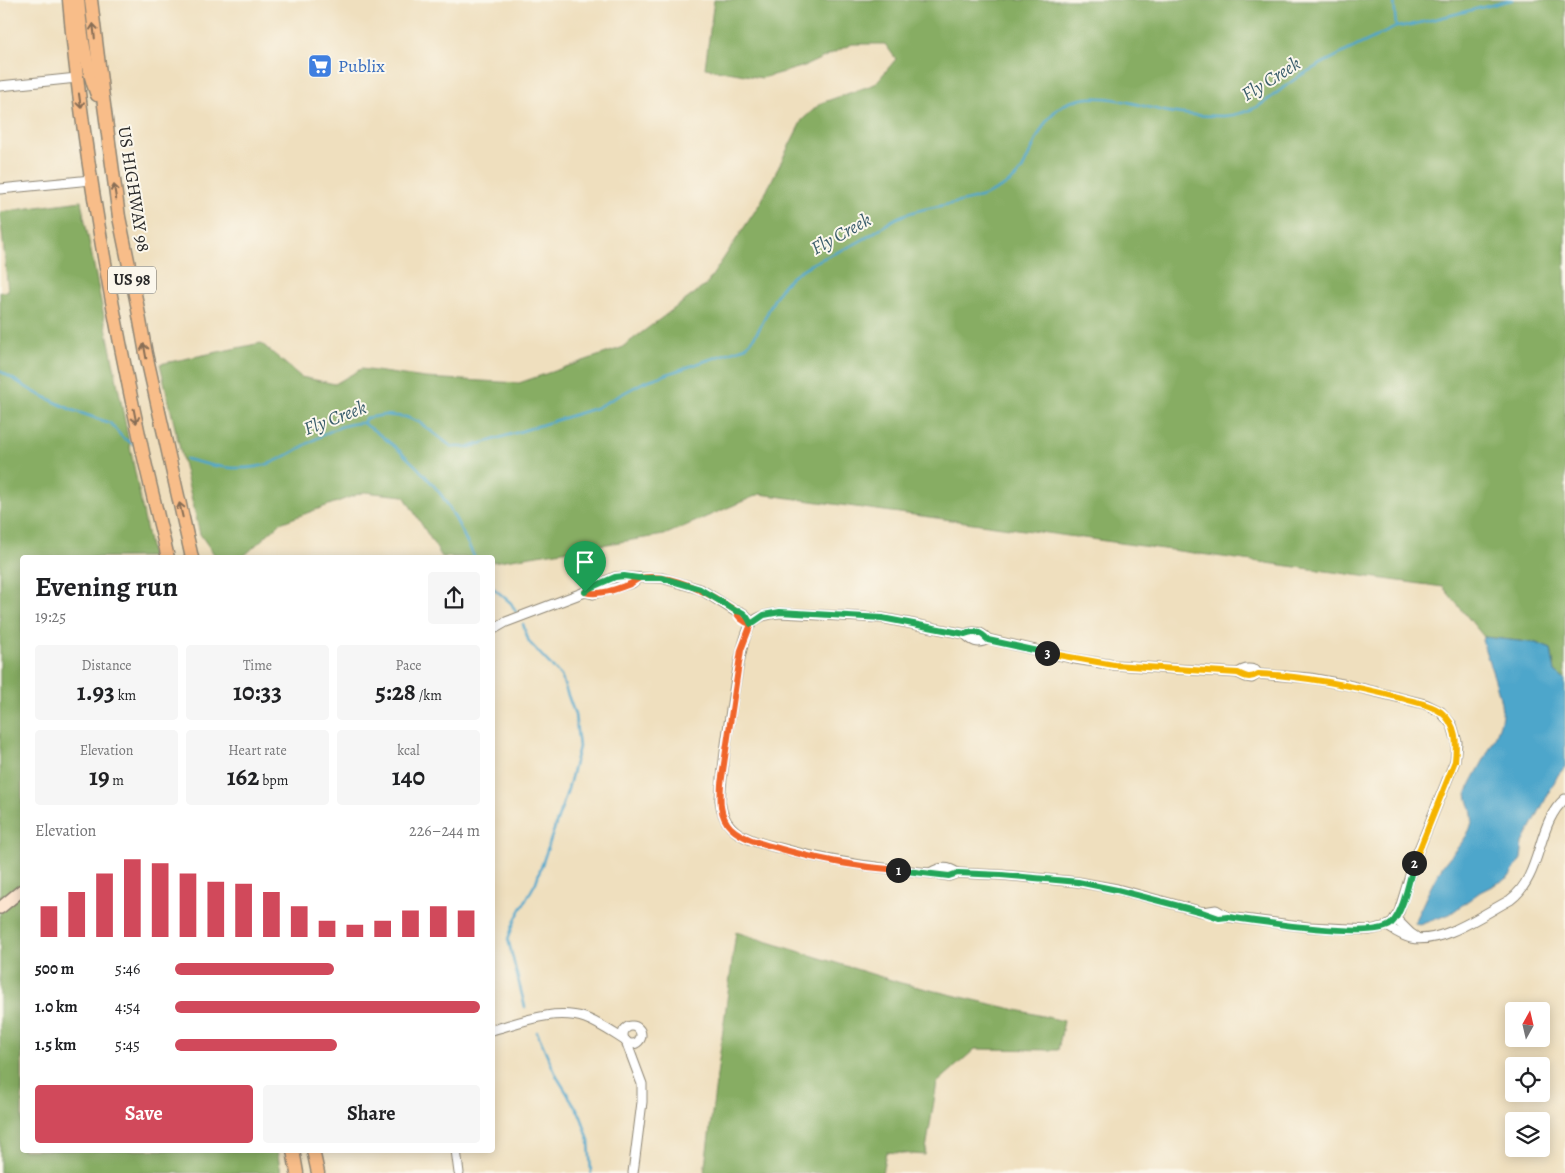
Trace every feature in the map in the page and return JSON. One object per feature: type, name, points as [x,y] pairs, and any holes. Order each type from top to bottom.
[{"type":"main road","name":"US 98","points":[[69,0],[77,78],[104,260],[141,444],[167,555]]},
{"type":"main road","points":[[78,0],[84,49],[90,77],[106,121]]},
{"type":"main road","name":"US HIGHWAY 98","points":[[91,0],[119,217],[146,354],[191,555]]},
{"type":"main road","points":[[98,220],[119,217]]},
{"type":"main road","points":[[188,543],[197,555]]},
{"type":"main road","points":[[294,1153],[298,1173]]},
{"type":"main road","points":[[314,1153],[318,1173]]},
{"type":"street","points":[[0,86],[77,78]]},
{"type":"street","points":[[0,190],[92,180]]},
{"type":"street","points":[[495,629],[519,617],[585,592],[615,577],[624,576],[662,578],[700,589],[736,611],[741,611],[747,616],[751,624]]},
{"type":"street","points":[[780,612],[882,618],[965,634],[983,633],[988,640],[1114,665],[1238,673],[1252,678],[1258,674],[1310,678],[1348,685],[1425,704],[1440,712],[1452,725],[1457,742],[1455,761],[1415,859],[1402,903],[1395,918],[1387,926],[1370,930],[1318,928],[1228,917],[1216,910],[1202,912],[1078,882],[958,873],[946,868],[930,873],[844,864],[805,856],[744,837],[730,827],[722,811],[720,800],[721,784],[741,650],[751,624],[764,615],[780,612]]},
{"type":"street","points":[[1387,926],[1399,934],[1419,939],[1429,939],[1444,935],[1517,895],[1527,881],[1552,814],[1565,799]]},
{"type":"street","points":[[0,908],[20,892]]},
{"type":"street","points":[[1395,918],[1419,939]]},
{"type":"street","points":[[495,1029],[545,1016],[570,1015],[585,1018],[626,1041],[642,1084],[642,1102],[633,1173]]},
{"type":"street","points":[[456,1153],[459,1173]]},
{"type":"green space","points":[[714,0],[1565,0],[1565,680],[1555,672],[1551,649],[1536,643],[1484,637],[1443,587],[760,494],[664,535],[495,562],[495,555],[441,555],[404,496],[364,492],[280,523],[245,555],[215,555],[200,534],[160,364],[261,343],[301,377],[335,384],[361,369],[425,378],[519,383],[621,348],[706,285],[761,202],[802,120],[821,103],[875,84],[896,59],[885,44],[852,44],[805,66],[762,78],[705,68]]},
{"type":"green space","points":[[81,201],[152,555],[20,555],[20,1153],[278,1153],[281,1173],[0,1173],[0,292],[8,291],[0,212]]},
{"type":"green space","points":[[736,932],[901,983],[1064,1021],[1058,1050],[975,1049],[937,1083],[925,1155],[886,1152],[882,1173],[704,1173]]},
{"type":"water","points":[[1484,637],[1536,643],[1551,649],[1555,672],[1565,680],[1565,767],[1558,775],[1523,843],[1521,859],[1510,876],[1480,892],[1450,914],[1419,925],[1415,923],[1416,918],[1434,882],[1444,864],[1463,841],[1470,829],[1472,814],[1467,792],[1494,740],[1501,720],[1501,703],[1482,640]]},
{"type":"waterway","points":[[1394,0],[1396,27]]},
{"type":"waterway","name":"Fly Creek","points":[[186,459],[215,466],[235,468],[265,465],[277,461],[326,433],[351,424],[363,423],[366,418],[385,415],[406,417],[419,422],[452,447],[470,447],[596,408],[644,382],[746,347],[757,333],[782,287],[790,278],[810,265],[852,245],[890,222],[911,212],[976,198],[1006,185],[1022,169],[1049,118],[1055,111],[1070,102],[1082,99],[1107,98],[1182,114],[1204,116],[1238,114],[1259,106],[1294,80],[1316,67],[1396,27],[1512,0]]},
{"type":"waterway","name":"Fly Creek","points":[[0,371],[34,392],[72,410],[110,423],[123,438],[133,444]]},
{"type":"waterway","points":[[363,423],[406,456],[434,486],[451,511],[473,555]]},
{"type":"waterway","points":[[495,590],[511,603],[516,612]]},
{"type":"waterway","points":[[523,624],[529,642],[561,676],[575,715],[579,747],[568,789],[536,882],[516,918],[508,939],[525,1007]]},
{"type":"waterway","points":[[537,1032],[557,1077],[581,1116],[589,1141],[591,1173]]},
{"type":"place","name":"Publix","points":[[320,66]]},
{"type":"route","points":[[585,592],[593,594],[632,583],[638,578],[662,578],[700,589],[736,611],[737,616],[743,622],[751,624],[741,650],[734,695],[721,784],[720,800],[722,811],[730,827],[744,837],[805,856],[844,864],[930,873],[939,876],[949,876],[958,873],[1078,882],[1117,890],[1219,918],[1228,917],[1308,927],[1370,930],[1391,924],[1399,912],[1415,859],[1455,761],[1457,742],[1452,725],[1440,712],[1425,704],[1348,685],[1310,678],[1258,674],[1252,678],[1238,673],[1114,665],[998,643],[988,640],[983,633],[970,632],[965,634],[882,618],[780,612],[764,615],[751,624],[747,616],[741,611],[736,611],[717,598],[700,589],[662,578],[615,577],[605,580],[585,592]]}]
